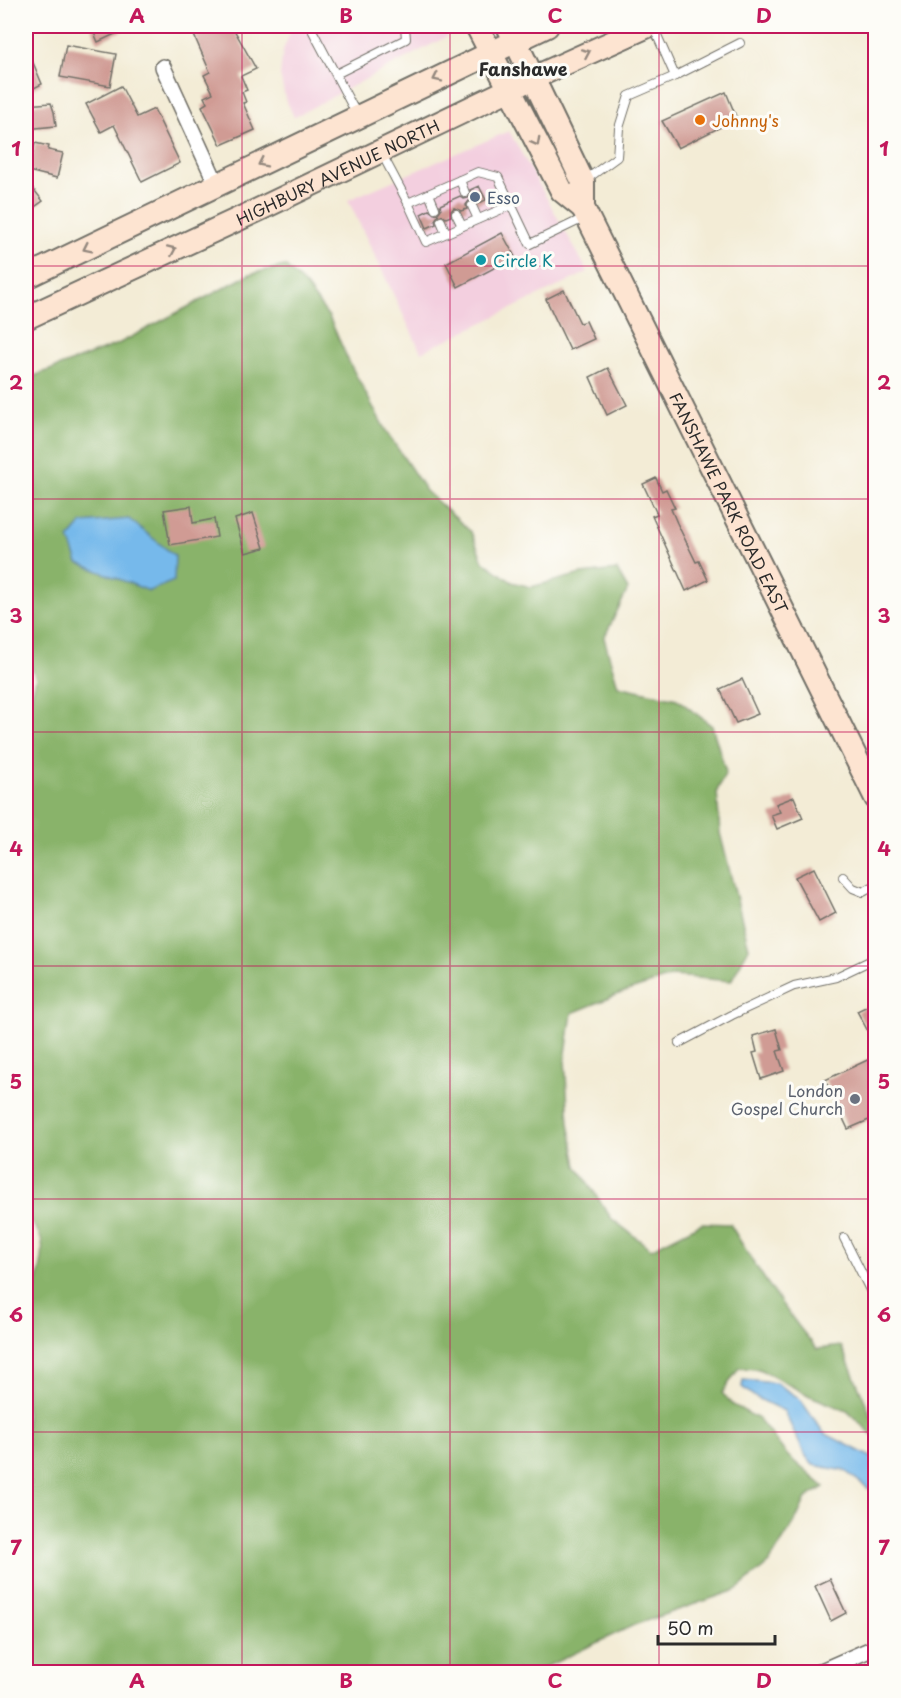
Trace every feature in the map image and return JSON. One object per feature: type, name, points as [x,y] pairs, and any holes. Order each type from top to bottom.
[{"type":"main road","name":"FANSHAWE PARK ROAD EAST","points":[[477,26],[562,191],[585,212],[876,798]]},
{"type":"main road","points":[[26,277],[490,52],[511,33],[547,26]]},
{"type":"main road","name":"HIGHBURY AVENUE NORTH","points":[[26,318],[648,26]]},
{"type":"main road","name":"FANSHAWE PARK ROAD EAST","points":[[511,33],[583,182],[585,212]]},
{"type":"street","points":[[163,67],[217,185]]},
{"type":"street","points":[[819,1672],[876,1647]]},
{"type":"lane","points":[[310,26],[358,116]]},
{"type":"lane","points":[[336,74],[406,39],[405,26]]},
{"type":"lane","points":[[653,26],[675,76]]},
{"type":"lane","points":[[583,182],[618,157],[619,128],[629,96],[740,43]]},
{"type":"lane","points":[[380,150],[426,242],[511,205]]},
{"type":"lane","points":[[408,203],[478,172],[498,177],[530,244],[585,212]]},
{"type":"lane","points":[[460,180],[465,193]]},
{"type":"lane","points":[[429,194],[435,208]]},
{"type":"lane","points":[[472,206],[478,219]]},
{"type":"lane","points":[[456,214],[462,226]]},
{"type":"lane","points":[[441,221],[446,233]]},
{"type":"lane","points":[[843,877],[853,888],[863,892],[876,885]]},
{"type":"lane","points":[[679,1043],[794,986],[836,977],[876,958]]},
{"type":"lane","points":[[844,1238],[873,1296],[876,1296]]},
{"type":"shaded area","points":[[289,26],[442,26],[448,36],[294,117],[285,98],[280,75],[283,50],[291,31]]},
{"type":"shaded area","points":[[509,131],[588,272],[421,352],[348,200]]},
{"type":"green space","points":[[285,266],[305,285],[329,317],[349,362],[386,431],[426,491],[471,532],[483,561],[512,582],[531,587],[581,574],[617,570],[628,589],[604,638],[618,686],[677,699],[712,726],[726,772],[717,791],[720,833],[749,948],[731,981],[674,976],[624,992],[572,1013],[565,1060],[569,1123],[577,1166],[611,1218],[651,1249],[702,1223],[730,1224],[771,1288],[817,1349],[841,1346],[875,1424],[875,1437],[847,1411],[810,1396],[759,1369],[739,1368],[722,1393],[733,1405],[759,1419],[788,1456],[824,1487],[806,1498],[796,1520],[769,1563],[736,1590],[634,1625],[535,1672],[26,1672],[26,1333],[29,1328],[42,1262],[42,1243],[34,1226],[26,1219],[26,714],[36,679],[26,653],[26,379],[118,344],[250,274]]},
{"type":"water","points":[[129,519],[175,556],[174,581],[149,591],[78,563],[69,538],[82,523]]},
{"type":"water","points":[[743,1380],[776,1383],[799,1398],[824,1433],[873,1458],[875,1488],[869,1489],[845,1471],[813,1465],[805,1455],[784,1411],[755,1397],[742,1387]]},
{"type":"building","points":[[91,26],[132,26],[98,42]]},
{"type":"building","points":[[190,26],[232,26],[256,69],[241,76],[247,90],[242,92],[246,102],[243,103],[255,130],[221,145],[202,106],[207,103],[204,97],[213,93],[204,75],[210,72]]},
{"type":"building","points":[[66,45],[116,54],[110,86],[60,77]]},
{"type":"building","points":[[26,46],[42,84],[26,92]]},
{"type":"building","points":[[121,86],[137,117],[154,109],[180,163],[142,182],[114,125],[101,132],[86,104]]},
{"type":"building","name":"Johnny's","points":[[726,92],[737,119],[678,148],[662,121]]},
{"type":"building","points":[[51,103],[56,126],[26,129],[26,105]]},
{"type":"building","points":[[35,143],[49,146],[48,150],[63,153],[57,178],[28,171]]},
{"type":"building","points":[[26,180],[43,201],[26,213]]},
{"type":"building","points":[[479,186],[486,200],[477,204],[473,200],[469,201],[466,205],[467,209],[461,211],[454,208],[451,216],[446,218],[442,215],[438,216],[435,220],[436,224],[427,228],[421,214],[429,210],[434,214],[438,213],[441,209],[440,205],[460,196],[464,199],[468,198],[471,195],[470,190]]},
{"type":"building","name":"Circle K","points":[[502,233],[515,257],[458,287],[446,263]]},
{"type":"building","points":[[564,290],[580,323],[586,321],[594,339],[570,350],[546,299]]},
{"type":"building","points":[[608,368],[627,405],[607,415],[590,377]]},
{"type":"building","points":[[656,478],[662,491],[666,489],[675,508],[671,509],[677,523],[696,562],[699,561],[708,580],[686,591],[652,516],[657,514],[643,484]]},
{"type":"building","points":[[191,506],[193,523],[214,519],[217,537],[170,545],[164,510]]},
{"type":"building","points":[[253,513],[264,548],[245,553],[235,519]]},
{"type":"building","points":[[742,679],[758,714],[736,723],[720,689]]},
{"type":"building","points":[[794,797],[803,818],[777,829],[771,815],[780,812],[776,804]]},
{"type":"building","points":[[814,868],[836,913],[819,922],[795,877]]},
{"type":"building","points":[[876,1002],[876,1046],[857,1011]]},
{"type":"building","points":[[776,1029],[782,1050],[777,1051],[784,1071],[761,1079],[753,1053],[757,1052],[753,1036]]},
{"type":"building","name":"London Gospel Church","points":[[876,1056],[876,1117],[848,1129],[825,1080]]},
{"type":"building","points":[[830,1579],[846,1613],[831,1621],[815,1586]]},
{"type":"place","name":"Johnny's","points":[[700,120]]},
{"type":"place","name":"Esso","points":[[475,197]]},
{"type":"place","name":"Circle K","points":[[481,260]]},
{"type":"place","name":"London Gospel Church","points":[[855,1099]]},
{"type":"district","name":"Fanshawe","points":[[523,68]]}]
